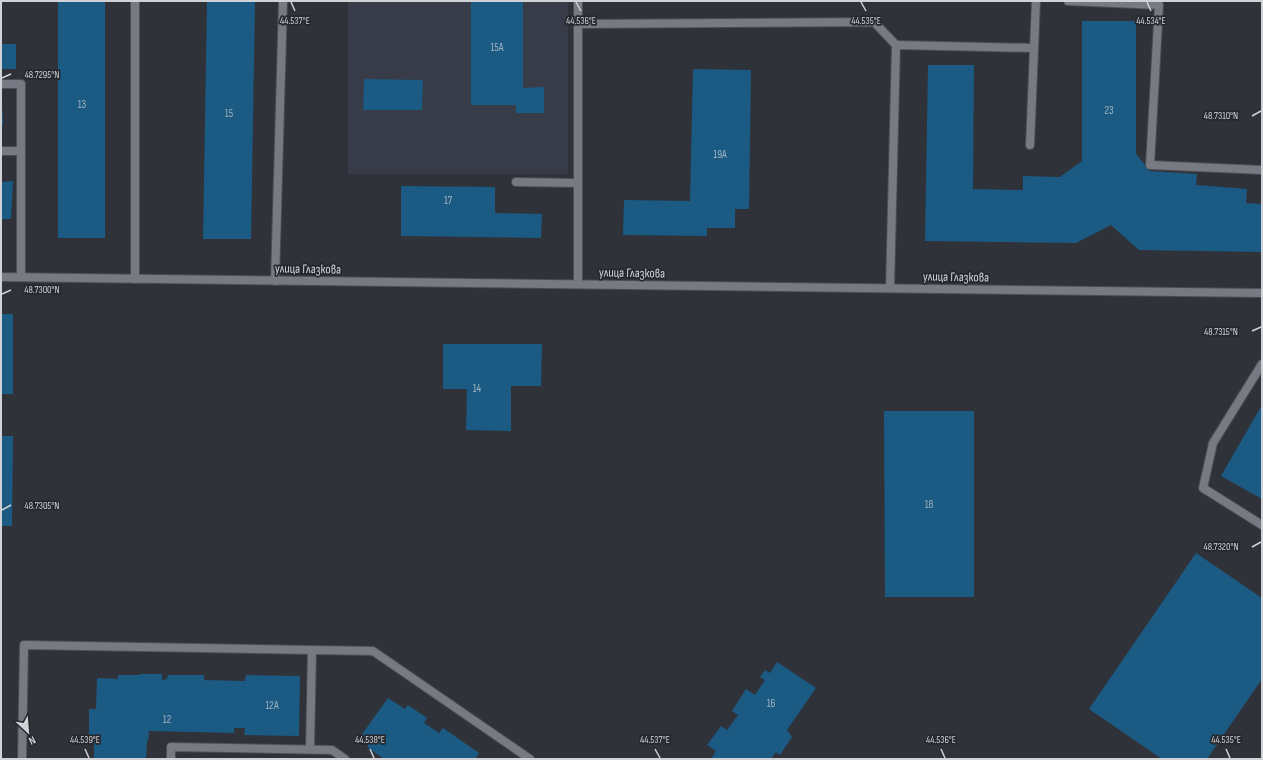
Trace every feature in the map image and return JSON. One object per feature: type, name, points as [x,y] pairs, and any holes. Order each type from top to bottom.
[{"type":"street","points":[[135,1],[135,279]]},
{"type":"street","points":[[275,281],[283,1]]},
{"type":"street","points":[[578,1],[578,284]]},
{"type":"street","points":[[1030,145],[1036,1]]},
{"type":"street","points":[[1068,1],[1159,5],[1150,166],[1262,170]]},
{"type":"street","points":[[578,24],[874,22],[896,45],[1034,48]]},
{"type":"street","points":[[890,288],[896,45]]},
{"type":"street","points":[[1,84],[21,84],[21,278]]},
{"type":"street","points":[[1,151],[21,151]]},
{"type":"street","points":[[516,182],[578,183]]},
{"type":"street","name":"улица Глазкова","points":[[1,277],[1262,293]]},
{"type":"street","points":[[1262,364],[1213,443],[1203,488],[1262,525]]},
{"type":"street","points":[[22,759],[24,645],[373,651],[530,759]]},
{"type":"street","points":[[310,749],[312,650]]},
{"type":"street","points":[[171,759],[171,747],[332,750],[345,759]]},
{"type":"shaded area","points":[[348,1],[568,1],[568,174],[348,174]]},
{"type":"building","points":[[58,1],[105,1],[105,238],[58,238]]},
{"type":"building","points":[[207,1],[255,1],[251,239],[203,239]]},
{"type":"building","points":[[471,1],[523,1],[523,88],[544,87],[544,113],[516,113],[516,105],[471,105]]},
{"type":"building","points":[[1082,21],[1136,21],[1136,154],[1150,171],[1197,174],[1196,185],[1247,189],[1246,203],[1262,204],[1262,252],[1139,250],[1111,225],[1076,243],[925,241],[928,65],[974,65],[973,189],[1023,190],[1023,176],[1060,177],[1082,161]]},
{"type":"building","points":[[1,44],[16,44],[16,69],[1,69]]},
{"type":"building","points":[[693,69],[751,70],[749,209],[735,209],[735,228],[707,228],[707,236],[623,235],[624,200],[690,201]]},
{"type":"building","points":[[364,79],[423,80],[422,110],[363,110]]},
{"type":"building","points":[[2,103],[3,125],[1,125]]},
{"type":"building","points":[[13,181],[11,219],[1,219],[1,182]]},
{"type":"building","points":[[401,186],[495,187],[495,213],[542,214],[541,238],[401,236]]},
{"type":"building","points":[[1,314],[13,314],[13,394],[1,394]]},
{"type":"building","points":[[443,344],[542,344],[541,386],[511,386],[511,431],[466,430],[467,389],[443,389]]},
{"type":"building","points":[[1262,405],[1262,499],[1221,476]]},
{"type":"building","points":[[884,411],[974,411],[974,597],[885,597]]},
{"type":"building","points":[[1,436],[13,436],[12,526],[1,526]]},
{"type":"building","points":[[1196,553],[1262,598],[1262,679],[1207,759],[1162,759],[1089,709]]},
{"type":"building","points":[[777,662],[816,688],[787,730],[792,737],[780,755],[776,752],[771,759],[711,759],[716,751],[707,745],[721,726],[727,730],[738,715],[732,711],[746,689],[755,695],[765,680],[760,677],[765,670],[770,673]]},
{"type":"building","points":[[162,674],[162,680],[167,679],[168,675],[204,675],[204,680],[245,681],[246,675],[300,676],[299,736],[244,735],[245,728],[234,728],[234,733],[149,731],[146,759],[94,759],[94,742],[89,742],[89,709],[96,709],[97,678],[118,679],[118,675]]},
{"type":"building","points":[[388,698],[405,709],[408,705],[427,718],[424,723],[439,733],[443,728],[479,753],[476,758],[478,759],[384,759],[367,747],[369,743],[360,737]]}]
